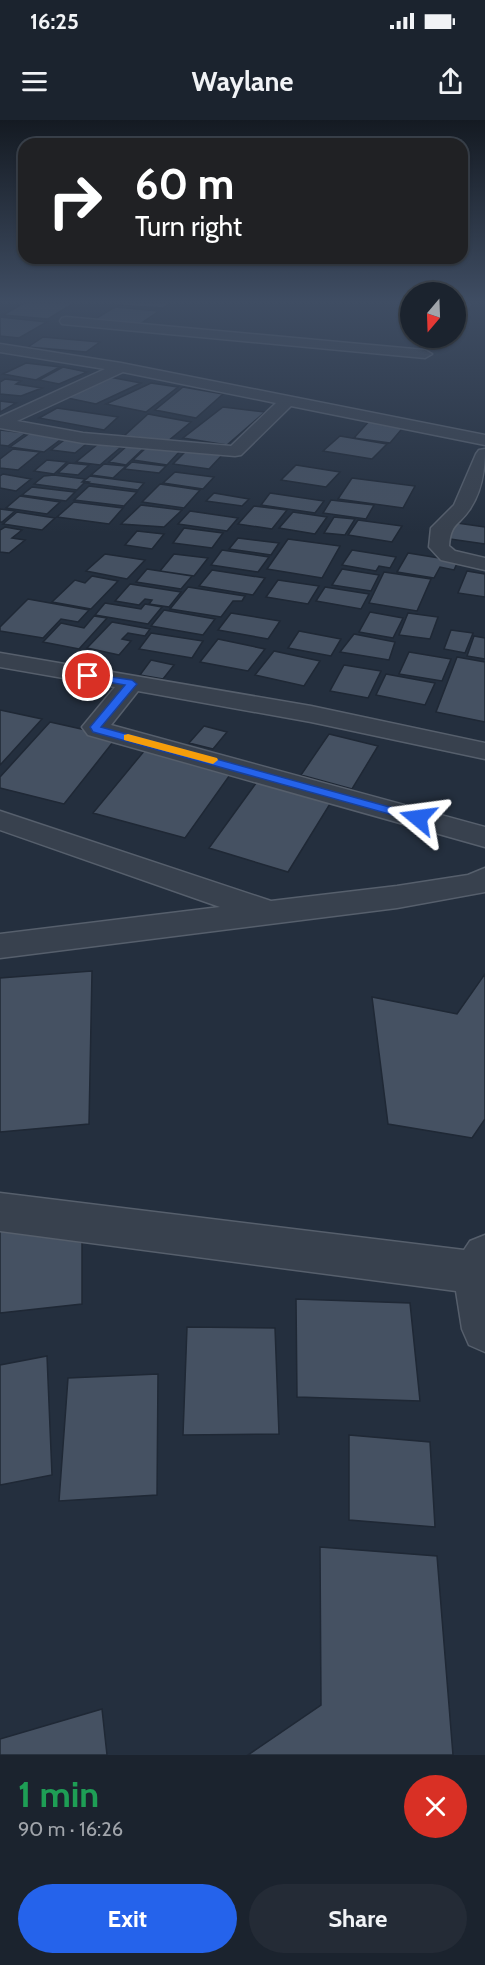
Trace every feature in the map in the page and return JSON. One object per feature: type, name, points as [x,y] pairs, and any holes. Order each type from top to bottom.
[{"type":"street","points":[[0,423],[94,379]]},
{"type":"street","points":[[180,379],[485,440]]},
{"type":"street","points":[[212,386],[218,379]]},
{"type":"street","points":[[0,423],[83,438],[235,451],[287,401]]},
{"type":"street","points":[[485,454],[462,507],[441,528],[439,548],[448,556],[485,564]]},
{"type":"street","points":[[0,660],[311,714],[485,751]]},
{"type":"street","points":[[132,684],[95,727],[97,729],[485,837]]},
{"type":"street","points":[[0,820],[270,912]]},
{"type":"street","points":[[0,945],[465,886],[476,884],[485,878]]},
{"type":"street","points":[[0,1212],[480,1264],[485,1329]]},
{"type":"building","points":[[4,379],[21,381],[16,384],[42,388],[21,396],[0,394],[0,382]]},
{"type":"building","points":[[40,379],[70,379],[59,384]]},
{"type":"building","points":[[104,379],[141,383],[96,404],[63,397]]},
{"type":"building","points":[[151,383],[178,387],[146,412],[106,404]]},
{"type":"building","points":[[183,387],[223,394],[196,418],[155,410]]},
{"type":"building","points":[[0,401],[16,403],[0,412]]},
{"type":"building","points":[[223,407],[265,412],[227,445],[183,438]]},
{"type":"building","points":[[57,408],[118,417],[104,430],[39,418]]},
{"type":"building","points":[[148,414],[191,422],[168,441],[124,436]]},
{"type":"building","points":[[371,419],[406,424],[390,443],[354,438]]},
{"type":"building","points":[[0,430],[26,433],[8,446],[0,445]]},
{"type":"building","points":[[30,433],[64,437],[44,452],[10,447]]},
{"type":"building","points":[[340,436],[387,444],[372,459],[323,451]]},
{"type":"building","points":[[67,438],[90,441],[75,453],[51,450]]},
{"type":"building","points":[[98,444],[121,447],[100,465],[76,462]]},
{"type":"building","points":[[127,446],[144,448],[126,465],[109,462]]},
{"type":"building","points":[[148,446],[181,450],[167,465],[133,460]]},
{"type":"building","points":[[189,448],[224,453],[209,469],[173,464]]},
{"type":"building","points":[[13,449],[40,452],[18,470],[0,468],[0,459]]},
{"type":"building","points":[[47,460],[67,462],[54,474],[34,471]]},
{"type":"building","points":[[132,462],[166,466],[159,473],[124,469]]},
{"type":"building","points":[[69,463],[89,465],[78,475],[58,473]]},
{"type":"building","points":[[104,464],[126,466],[113,478],[91,475]]},
{"type":"building","points":[[296,465],[340,472],[326,487],[281,480]]},
{"type":"building","points":[[175,472],[214,477],[203,489],[163,483]]},
{"type":"building","points":[[3,474],[31,479],[16,491],[0,488],[0,476]]},
{"type":"building","points":[[44,476],[85,479],[82,482],[85,482],[77,490],[34,484]]},
{"type":"building","points":[[90,476],[144,483],[138,490],[84,481]]},
{"type":"building","points":[[352,478],[415,486],[403,508],[338,499]]},
{"type":"building","points":[[160,484],[200,490],[184,508],[142,502]]},
{"type":"building","points":[[89,486],[137,492],[124,506],[74,500]]},
{"type":"building","points":[[32,487],[75,492],[66,501],[22,495]]},
{"type":"building","points":[[214,493],[249,499],[242,506],[206,501]]},
{"type":"building","points":[[270,493],[324,501],[315,513],[261,505]]},
{"type":"building","points":[[20,496],[60,502],[47,514],[6,508]]},
{"type":"building","points":[[331,500],[374,505],[366,519],[323,513]]},
{"type":"building","points":[[74,502],[123,508],[109,524],[57,517]]},
{"type":"building","points":[[141,505],[182,510],[164,527],[121,524]]},
{"type":"building","points":[[254,506],[287,510],[272,529],[238,524]]},
{"type":"building","points":[[0,509],[15,511],[0,522]]},
{"type":"building","points":[[190,511],[238,518],[227,531],[178,524]]},
{"type":"building","points":[[17,512],[55,518],[42,530],[3,524]]},
{"type":"building","points":[[293,512],[327,517],[315,534],[279,528]]},
{"type":"building","points":[[334,517],[355,519],[345,535],[324,533]]},
{"type":"building","points":[[358,520],[402,526],[392,542],[348,535]]},
{"type":"building","points":[[450,522],[485,527],[485,544],[443,538]]},
{"type":"building","points":[[5,527],[22,530],[12,538],[25,540],[9,553],[0,552],[0,530]]},
{"type":"building","points":[[184,528],[223,533],[212,548],[173,543]]},
{"type":"building","points":[[137,531],[164,534],[152,549],[125,545]]},
{"type":"building","points":[[238,538],[279,543],[271,555],[229,549]]},
{"type":"building","points":[[288,539],[340,546],[322,578],[267,569]]},
{"type":"building","points":[[222,550],[269,557],[258,572],[211,565]]},
{"type":"building","points":[[352,550],[396,557],[390,568],[379,566],[376,571],[342,565]]},
{"type":"building","points":[[408,553],[458,561],[454,570],[440,567],[434,578],[397,572]]},
{"type":"building","points":[[105,554],[145,560],[127,579],[86,571]]},
{"type":"building","points":[[174,554],[208,558],[194,576],[160,571]]},
{"type":"building","points":[[147,569],[192,576],[181,589],[136,582]]},
{"type":"building","points":[[342,569],[379,575],[371,591],[332,585]]},
{"type":"building","points":[[212,570],[265,578],[253,595],[199,586]]},
{"type":"building","points":[[467,571],[485,574],[485,597],[458,593]]},
{"type":"building","points":[[384,572],[431,579],[417,611],[369,603]]},
{"type":"building","points":[[92,576],[118,581],[91,609],[52,602],[75,580],[85,583]]},
{"type":"building","points":[[278,580],[319,586],[308,604],[266,597]]},
{"type":"building","points":[[130,584],[181,592],[169,607],[149,604],[152,600],[145,599],[139,605],[115,601]]},
{"type":"building","points":[[188,587],[245,596],[242,601],[233,601],[221,617],[170,609]]},
{"type":"building","points":[[325,587],[369,594],[361,609],[316,601]]},
{"type":"building","points":[[28,599],[89,610],[78,622],[61,619],[43,638],[0,631],[0,627]]},
{"type":"building","points":[[105,603],[141,609],[145,604],[162,607],[148,624],[95,615]]},
{"type":"building","points":[[164,610],[215,619],[203,635],[151,626]]},
{"type":"building","points":[[370,612],[403,618],[393,638],[359,632]]},
{"type":"building","points":[[231,613],[280,621],[268,639],[218,630]]},
{"type":"building","points":[[408,613],[438,617],[430,639],[399,635]]},
{"type":"building","points":[[94,616],[107,618],[79,649],[43,642],[61,623],[84,628]]},
{"type":"building","points":[[112,622],[150,629],[145,636],[128,633],[122,639],[131,641],[119,655],[87,648]]},
{"type":"building","points":[[451,630],[473,633],[465,653],[444,649]]},
{"type":"building","points":[[299,631],[341,639],[331,656],[288,648]]},
{"type":"building","points":[[151,633],[203,641],[192,658],[139,649]]},
{"type":"building","points":[[354,634],[395,642],[389,660],[340,652]]},
{"type":"building","points":[[474,636],[485,638],[485,659],[467,656]]},
{"type":"building","points":[[218,639],[265,649],[248,671],[200,662]]},
{"type":"building","points":[[274,651],[320,661],[304,686],[255,675]]},
{"type":"building","points":[[409,652],[451,659],[442,681],[399,674]]},
{"type":"building","points":[[457,657],[485,662],[485,722],[436,712]]},
{"type":"building","points":[[151,660],[174,665],[163,679],[140,675]]},
{"type":"building","points":[[344,665],[381,671],[368,698],[330,691]]},
{"type":"building","points":[[386,674],[435,683],[425,705],[376,695]]},
{"type":"building","points":[[0,710],[42,719],[0,765]]},
{"type":"building","points":[[50,722],[117,737],[64,804],[0,788],[0,777]]},
{"type":"building","points":[[204,726],[227,732],[213,749],[189,743]]},
{"type":"building","points":[[329,734],[378,746],[352,789],[301,775]]},
{"type":"building","points":[[145,750],[232,772],[185,838],[93,813]]},
{"type":"building","points":[[259,779],[333,799],[288,872],[209,848]]},
{"type":"building","points":[[92,971],[89,1124],[0,1132],[0,978]]},
{"type":"building","points":[[485,974],[485,1119],[472,1138],[388,1124],[372,997],[457,1014]]},
{"type":"building","points":[[82,1211],[82,1304],[0,1313],[0,1219]]},
{"type":"building","points":[[296,1299],[410,1303],[420,1401],[297,1397]]},
{"type":"building","points":[[187,1327],[275,1328],[279,1434],[183,1435]]},
{"type":"building","points":[[47,1356],[52,1475],[0,1485],[0,1365]]},
{"type":"building","points":[[158,1374],[157,1495],[59,1501],[68,1378]]},
{"type":"building","points":[[349,1435],[430,1442],[435,1527],[349,1520]]},
{"type":"building","points":[[320,1547],[437,1556],[453,1755],[248,1755],[321,1705]]},
{"type":"building","points":[[102,1709],[107,1755],[0,1755],[0,1739]]},
{"type":"slow traffic","points":[[128,738],[213,760]]},
{"type":"route","points":[[88,676],[132,684],[95,727],[97,729],[418,818]]}]
